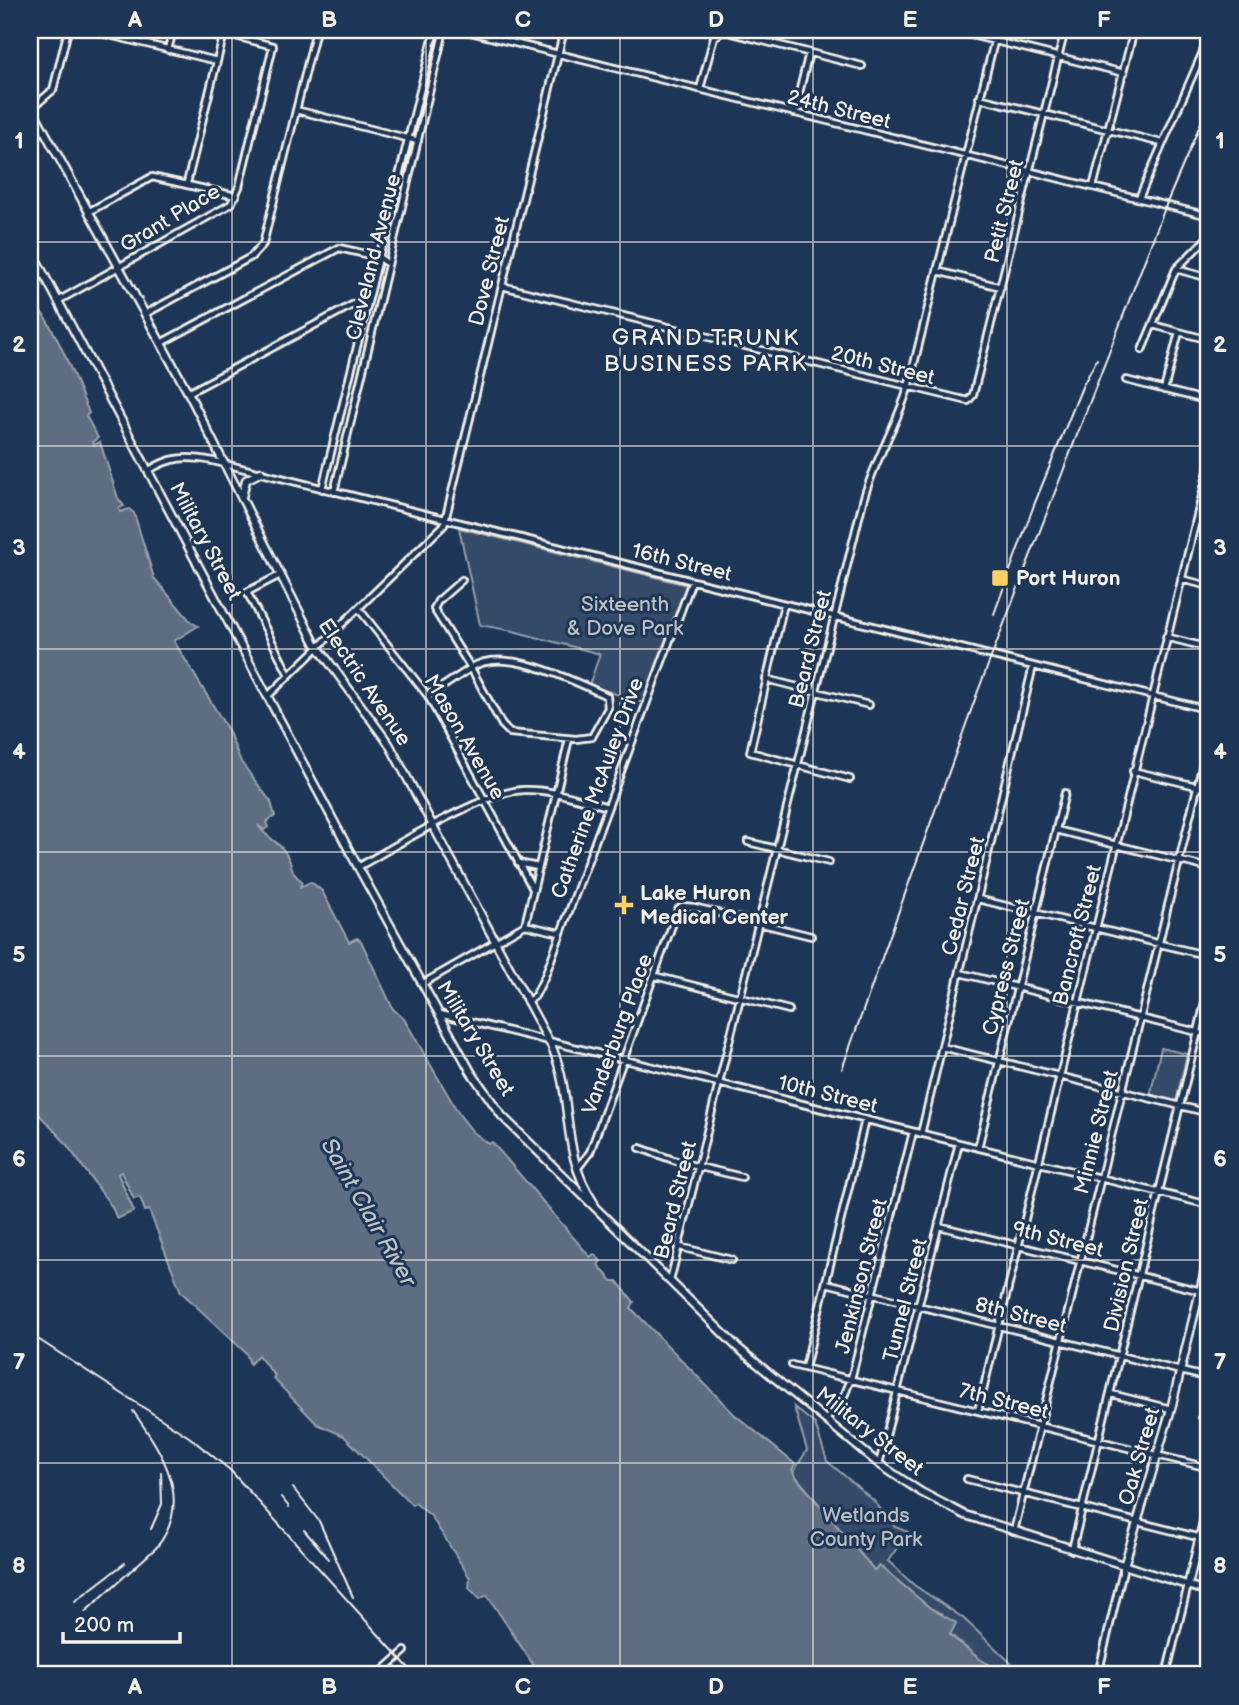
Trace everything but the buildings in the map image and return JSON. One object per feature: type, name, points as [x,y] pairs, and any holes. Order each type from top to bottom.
[{"type":"main road","name":"Electric Avenue","points":[[30,107],[90,211],[188,393],[318,648],[335,674],[378,727],[548,1040],[564,1080],[570,1146],[577,1172],[601,1213]]},
{"type":"main road","name":"Military Street","points":[[30,248],[358,867],[489,1100],[560,1175],[746,1355],[879,1464],[952,1509],[1014,1532],[1209,1592]]},
{"type":"main road","points":[[242,499],[246,480],[261,472]]},
{"type":"main road","points":[[560,1175],[567,1177],[577,1172]]},
{"type":"main road","name":"Oak Street","points":[[1124,1566],[1171,1409],[1209,1254]]},
{"type":"main road","points":[[1188,1585],[1209,1499]]},
{"type":"street","points":[[30,107],[53,90],[68,30]]},
{"type":"street","points":[[88,30],[106,32],[217,61],[187,183]]},
{"type":"street","points":[[168,50],[173,30]]},
{"type":"street","points":[[145,314],[255,254],[266,237],[316,30]]},
{"type":"street","name":"Cleveland Avenue","points":[[323,489],[435,30]]},
{"type":"street","name":"Cleveland Avenue","points":[[334,492],[444,30]]},
{"type":"street","name":"24th Street","points":[[462,30],[1029,174],[1094,187],[1209,216]]},
{"type":"street","name":"Dove Street","points":[[444,520],[564,30]]},
{"type":"street","points":[[951,30],[1124,73]]},
{"type":"street","name":"Beard Street","points":[[670,1281],[833,617],[869,481],[897,423],[908,387],[997,30]]},
{"type":"street","name":"Petit Street","points":[[970,399],[1065,30]]},
{"type":"street","points":[[1094,187],[1134,30]]},
{"type":"street","points":[[700,89],[718,32],[727,31],[862,66]]},
{"type":"street","name":"Grant Place","points":[[58,302],[226,208],[236,196],[273,46],[224,33],[217,61]]},
{"type":"street","points":[[1139,198],[1209,38]]},
{"type":"street","points":[[794,113],[809,53]]},
{"type":"street","points":[[979,98],[1162,142]]},
{"type":"street","points":[[296,110],[418,141]]},
{"type":"street","points":[[90,211],[152,177],[236,196]]},
{"type":"street","points":[[1142,351],[1176,269],[1209,236]]},
{"type":"street","points":[[161,343],[339,248],[379,257],[387,264]]},
{"type":"street","points":[[1176,269],[1209,278]]},
{"type":"street","points":[[937,271],[1001,287]]},
{"type":"street","name":"20th Street","points":[[502,286],[961,401],[970,399]]},
{"type":"street","points":[[188,393],[369,295]]},
{"type":"street","points":[[1153,325],[1209,340]]},
{"type":"street","points":[[1164,390],[1180,332]]},
{"type":"street","points":[[1126,380],[1209,401]]},
{"type":"street","name":"16th Street","points":[[148,471],[185,456],[261,472],[1209,710]]},
{"type":"street","name":"Bancroft Street","points":[[978,1411],[1209,467]]},
{"type":"street","points":[[268,695],[442,529],[444,520]]},
{"type":"street","points":[[1196,521],[1209,524]]},
{"type":"street","points":[[280,575],[247,592],[289,675]]},
{"type":"street","points":[[1181,579],[1209,586]]},
{"type":"street","points":[[428,696],[471,668],[489,660],[510,660],[609,698],[601,725],[594,735],[584,739],[522,737],[510,733],[502,725],[471,668],[434,610],[438,601],[462,580]]},
{"type":"street","name":"Catherine McAuley Drive","points":[[526,1002],[535,996],[561,933],[691,581]]},
{"type":"street","points":[[784,604],[750,750],[758,756],[850,779]]},
{"type":"street","name":"Mason Avenue","points":[[359,609],[428,696],[533,889]]},
{"type":"street","points":[[1166,637],[1209,648]]},
{"type":"street","name":"Cedar Street","points":[[921,1134],[1033,666]]},
{"type":"street","points":[[766,679],[869,705]]},
{"type":"street","points":[[525,925],[569,738]]},
{"type":"street","name":"Minnie Street","points":[[1014,1532],[1209,739]]},
{"type":"street","points":[[1133,771],[1209,789]]},
{"type":"street","points":[[358,867],[484,802],[514,791],[556,794],[608,807]]},
{"type":"street","name":"Cypress Street","points":[[978,1148],[1065,793]]},
{"type":"street","points":[[1056,830],[1209,868]]},
{"type":"street","points":[[748,842],[829,862]]},
{"type":"street","points":[[517,862],[538,867]]},
{"type":"street","points":[[978,899],[1209,956]]},
{"type":"street","name":"Vanderburg Place","points":[[577,1172],[587,1159],[682,906],[758,923]]},
{"type":"street","points":[[758,923],[811,936]]},
{"type":"street","points":[[422,984],[525,925],[561,933]]},
{"type":"street","points":[[960,973],[1209,1035]]},
{"type":"street","points":[[655,976],[789,1010]]},
{"type":"street","name":"Division Street","points":[[1072,1550],[1209,986]]},
{"type":"street","name":"10th Street","points":[[439,1014],[1209,1205]]},
{"type":"street","points":[[942,1047],[1209,1114]]},
{"type":"street","points":[[805,1368],[865,1120]]},
{"type":"street","name":"Jenkinson Street","points":[[825,1420],[845,1394],[851,1379],[913,1132]]},
{"type":"street","name":"Tunnel Street","points":[[879,1464],[959,1143]]},
{"type":"street","points":[[640,1148],[699,1167],[742,1177]]},
{"type":"street","name":"9th Street","points":[[939,1226],[1209,1293]]},
{"type":"street","points":[[680,1247],[732,1260]]},
{"type":"street","name":"8th Street","points":[[826,1283],[1209,1378]]},
{"type":"street","name":"7th Street","points":[[792,1365],[1209,1468]]},
{"type":"street","points":[[1111,1394],[1171,1409]]},
{"type":"street","points":[[1202,1417],[1209,1419]]},
{"type":"street","points":[[967,1479],[1209,1540]]},
{"type":"street","name":"Oak Street","points":[[1121,1675],[1100,1666],[1124,1566]]},
{"type":"street","points":[[1166,1675],[1188,1585]]},
{"type":"street","points":[[378,1675],[405,1651]]},
{"type":"green space","name":"Sixteenth & Dove Park","points":[[459,528],[687,585],[643,703],[589,685],[600,654],[480,625]]},
{"type":"green space","points":[[1161,1048],[1187,1054],[1176,1102],[1150,1096]]},
{"type":"green space","name":"Wetlands County Park","points":[[794,1407],[815,1424],[827,1461],[873,1500],[895,1527],[908,1532],[888,1561],[914,1585],[963,1618],[1024,1675],[1007,1675],[978,1658],[950,1634],[942,1614],[930,1608],[880,1566],[874,1570],[793,1473],[807,1450]]},
{"type":"water","name":"Saint Clair River","points":[[30,297],[56,336],[70,367],[89,413],[86,416],[98,438],[92,442],[94,445],[100,442],[118,498],[124,506],[119,508],[120,512],[129,509],[134,513],[154,578],[191,622],[198,626],[174,641],[228,730],[241,762],[271,802],[275,816],[266,822],[268,827],[264,830],[258,825],[285,852],[293,872],[302,881],[300,887],[311,882],[322,891],[349,942],[357,938],[361,941],[393,1009],[404,1019],[459,1114],[473,1132],[489,1144],[492,1142],[590,1257],[594,1254],[601,1261],[598,1265],[612,1281],[617,1281],[634,1302],[631,1308],[734,1414],[795,1464],[792,1470],[795,1476],[874,1570],[880,1566],[930,1608],[956,1623],[950,1635],[978,1658],[1007,1675],[540,1675],[487,1595],[480,1599],[469,1588],[470,1578],[431,1516],[415,1503],[412,1505],[344,1436],[317,1424],[273,1378],[275,1376],[258,1355],[250,1364],[246,1353],[181,1292],[149,1210],[145,1211],[140,1197],[134,1199],[121,1172],[118,1174],[134,1211],[117,1219],[112,1207],[64,1141],[33,1108],[30,1097]]},
{"type":"railway","points":[[842,1069],[978,691],[1168,200],[1209,104]]},
{"type":"railway","points":[[994,614],[1034,505],[1082,387],[1097,359]]},
{"type":"railway","points":[[30,1334],[189,1437],[230,1470],[415,1675]]},
{"type":"railway","points":[[85,1612],[156,1548],[173,1513],[174,1495],[170,1477],[154,1443],[133,1411]]},
{"type":"railway","points":[[151,1529],[162,1504],[161,1472]]},
{"type":"railway","points":[[293,1488],[319,1521],[353,1597]]},
{"type":"railway","points":[[281,1497],[289,1507]]},
{"type":"railway","points":[[304,1530],[329,1559]]},
{"type":"railway","points":[[75,1601],[125,1563]]},
{"type":"place","name":"Port Huron","points":[[1000,578]]},
{"type":"place","name":"Lake Huron Medical Center","points":[[624,905]]},
{"type":"district","name":"GRAND TRUNK BUSINESS PARK","points":[[706,350]]}]
